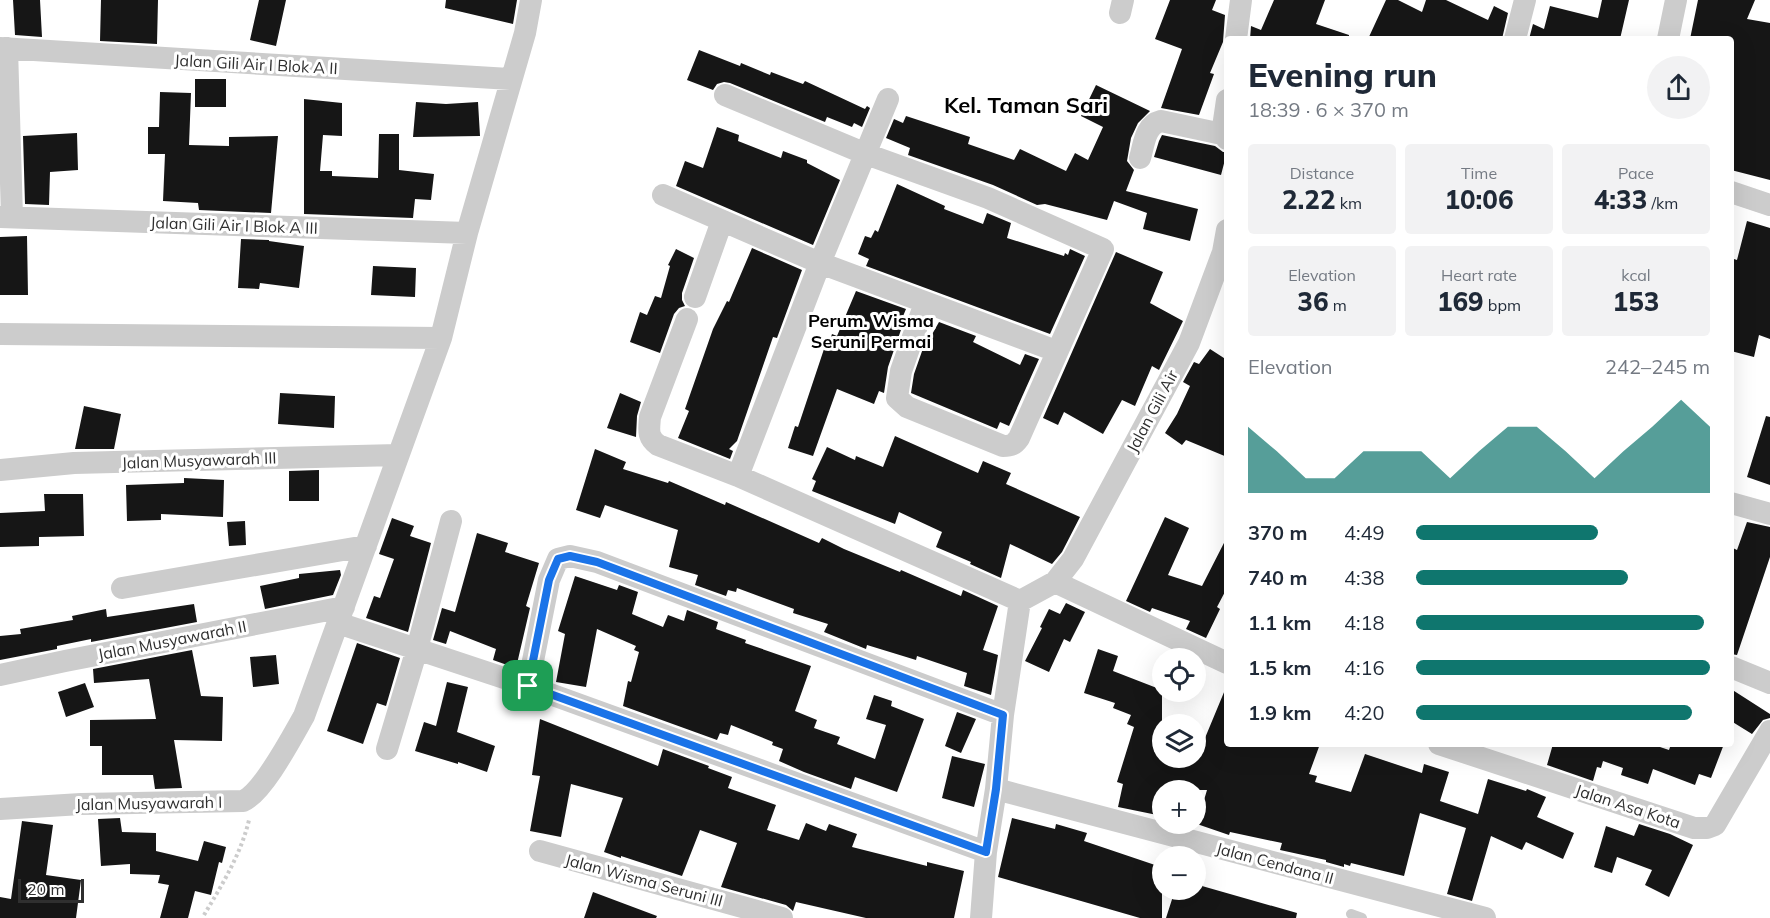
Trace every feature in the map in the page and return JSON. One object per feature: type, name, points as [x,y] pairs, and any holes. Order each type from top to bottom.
[{"type":"street","points":[[254,792],[278,759],[304,716],[441,338],[467,233],[525,33],[531,0]]},
{"type":"street","points":[[1236,36],[1241,0]]},
{"type":"street","points":[[1516,36],[1525,0]]},
{"type":"street","points":[[1669,36],[1676,0]]},
{"type":"street","points":[[3,48],[6,217]]},
{"type":"street","name":"Jalan Gili Air I Blok A II","points":[[3,48],[511,79]]},
{"type":"street","points":[[725,95],[866,154],[988,198],[1103,249],[1013,445],[1003,446],[907,407],[897,398],[901,371],[925,303]]},
{"type":"street","points":[[738,476],[820,263],[888,99]]},
{"type":"street","points":[[1140,158],[1149,127],[1161,120],[1224,137]]},
{"type":"street","points":[[1734,193],[1770,205]]},
{"type":"street","points":[[663,195],[820,263],[1056,351]]},
{"type":"street","name":"Jalan Gili Air I Blok A III","points":[[6,217],[467,233]]},
{"type":"street","points":[[695,297],[722,221]]},
{"type":"street","name":"Jalan Gili Air","points":[[1055,582],[1072,559],[1189,343],[1224,246]]},
{"type":"street","points":[[687,319],[650,417],[650,436],[658,445],[738,476],[1020,602]]},
{"type":"street","points":[[0,334],[441,338]]},
{"type":"street","name":"Jalan Musyawarah III","points":[[0,470],[74,464],[398,455]]},
{"type":"street","points":[[1734,504],[1770,514]]},
{"type":"street","points":[[387,749],[417,649],[451,521]]},
{"type":"street","points":[[122,588],[366,546]]},
{"type":"street","points":[[528,686],[549,580],[558,559],[570,556],[597,562],[1003,715]]},
{"type":"street","points":[[1020,602],[1055,582],[1224,662]]},
{"type":"street","points":[[981,918],[986,852],[1020,602]]},
{"type":"street","points":[[341,615],[417,649],[528,686],[986,852]]},
{"type":"street","name":"Jalan Musyawarah II","points":[[0,675],[65,661],[341,615]]},
{"type":"street","points":[[1734,668],[1770,683]]},
{"type":"street","name":"Jalan Asa Kota","points":[[1448,747],[1694,828],[1707,828],[1715,825],[1770,731]]},
{"type":"street","name":"Jalan Cendana II","points":[[996,789],[1485,918]]},
{"type":"street","name":"Jalan Musyawarah I","points":[[0,809],[81,804],[237,801],[248,799],[254,792]]},
{"type":"street","name":"Jalan Wisma Seruni III","points":[[540,851],[782,918]]},
{"type":"path","points":[[204,915],[227,876],[245,836],[254,792]]},
{"type":"building","points":[[13,0],[40,0],[42,37],[15,35]]},
{"type":"building","points":[[101,0],[158,0],[157,44],[100,41]]},
{"type":"building","points":[[259,0],[286,0],[276,46],[250,40]]},
{"type":"building","points":[[446,0],[517,0],[513,24],[445,8]]},
{"type":"building","points":[[1170,0],[1216,0],[1212,10],[1225,15],[1223,42],[1210,73],[1214,74],[1199,115],[1161,108],[1182,49],[1155,39]]},
{"type":"building","points":[[1274,0],[1325,0],[1316,24],[1349,36],[1250,36],[1251,26],[1261,30]]},
{"type":"building","points":[[1386,0],[1398,0],[1422,12],[1426,0],[1446,0],[1488,20],[1494,6],[1508,13],[1503,36],[1369,36]]},
{"type":"building","points":[[1602,0],[1629,0],[1621,36],[1530,36],[1533,24],[1544,29],[1550,6],[1598,18]]},
{"type":"building","points":[[1698,0],[1755,0],[1747,19],[1770,23],[1770,180],[1734,171],[1734,36],[1691,36]]},
{"type":"building","points":[[699,50],[770,75],[771,72],[803,84],[805,81],[865,109],[867,106],[870,108],[862,127],[854,123],[852,127],[827,117],[825,122],[730,83],[717,84],[713,90],[687,80]]},
{"type":"building","points":[[195,79],[226,79],[226,107],[195,107]]},
{"type":"building","points":[[1096,85],[1150,111],[1138,123],[1131,138],[1127,161],[1134,170],[1126,191],[1198,209],[1190,241],[1143,229],[1147,213],[1114,201],[1107,220],[1045,204],[1037,205],[993,185],[908,155],[910,148],[886,138],[894,119],[903,123],[906,116],[970,137],[968,144],[1014,160],[1020,149],[1066,171],[1075,153],[1088,160],[1103,127],[1081,116]]},
{"type":"building","points":[[160,92],[191,93],[189,145],[229,146],[229,137],[278,136],[271,213],[199,210],[198,203],[163,201],[165,154],[148,154],[148,127],[159,127]]},
{"type":"building","points":[[304,99],[342,103],[342,136],[323,135],[320,171],[332,171],[332,176],[378,178],[379,134],[399,134],[399,170],[434,174],[431,200],[415,199],[413,218],[304,214]]},
{"type":"building","points":[[416,102],[446,104],[478,102],[480,136],[413,137]]},
{"type":"building","points":[[717,127],[739,135],[738,141],[781,158],[783,151],[807,160],[807,163],[840,180],[813,245],[676,186],[685,161],[703,168]]},
{"type":"building","points":[[77,133],[78,170],[50,172],[49,205],[25,204],[23,136]]},
{"type":"building","points":[[1162,135],[1215,146],[1224,152],[1221,175],[1154,157]]},
{"type":"building","points":[[897,184],[945,206],[944,209],[983,224],[987,213],[1011,223],[1007,238],[1064,256],[1065,253],[1068,255],[1070,249],[1085,256],[1050,334],[866,266],[869,259],[858,254],[865,236],[871,238],[875,230],[878,232]]},
{"type":"building","points":[[1747,221],[1770,228],[1770,339],[1759,335],[1754,357],[1734,352],[1734,259],[1737,260]]},
{"type":"building","points":[[27,236],[28,295],[0,295],[0,237]]},
{"type":"building","points":[[241,239],[269,240],[304,246],[299,288],[260,283],[259,289],[238,288]]},
{"type":"building","points":[[752,248],[802,270],[777,338],[773,337],[737,441],[729,449],[733,451],[730,459],[678,438],[689,411],[685,409],[713,329],[727,301],[729,302]]},
{"type":"building","points":[[676,249],[694,258],[682,293],[685,306],[679,308],[674,314],[660,353],[630,342],[640,312],[647,315],[655,296],[661,298],[670,266],[668,265]]},
{"type":"building","points":[[1116,252],[1163,272],[1150,303],[1183,321],[1159,370],[1152,366],[1135,406],[1122,400],[1103,434],[1064,412],[1058,425],[1043,418]]},
{"type":"building","points":[[373,266],[416,268],[415,297],[371,295]]},
{"type":"building","points":[[856,291],[906,309],[888,367],[884,393],[879,391],[874,404],[837,389],[813,456],[788,448],[795,426],[798,427],[826,343],[829,343],[832,334],[837,336]]},
{"type":"building","points":[[939,322],[976,336],[973,342],[1020,365],[1025,354],[1039,359],[1009,426],[1000,422],[997,429],[911,393],[914,374],[927,337],[930,338]]},
{"type":"building","points":[[1210,349],[1224,358],[1224,456],[1186,440],[1182,445],[1165,433],[1190,386],[1183,382],[1194,362],[1199,364]]},
{"type":"building","points":[[280,393],[335,396],[334,428],[278,424]]},
{"type":"building","points":[[620,393],[641,402],[637,416],[636,437],[607,428]]},
{"type":"building","points":[[84,406],[121,414],[114,449],[75,449]]},
{"type":"building","points":[[1766,416],[1770,417],[1770,485],[1747,477]]},
{"type":"building","points":[[895,436],[978,473],[983,461],[1011,473],[1006,484],[1080,517],[1062,552],[1052,564],[1010,544],[1001,578],[936,547],[942,532],[899,512],[895,524],[812,491],[816,481],[812,479],[827,447],[855,460],[856,456],[883,467]]},
{"type":"building","points":[[595,449],[626,462],[623,469],[668,483],[669,481],[725,505],[726,502],[819,543],[822,538],[961,596],[963,590],[998,606],[983,650],[998,655],[991,695],[964,686],[967,673],[917,656],[916,660],[867,645],[866,649],[824,632],[828,624],[793,613],[794,609],[737,588],[736,592],[728,590],[726,596],[695,585],[698,575],[669,567],[678,530],[605,505],[600,518],[576,510]]},
{"type":"building","points":[[319,470],[319,501],[289,501],[289,471]]},
{"type":"building","points":[[184,478],[224,480],[223,517],[161,514],[161,520],[127,521],[126,485],[184,483]]},
{"type":"building","points":[[44,494],[83,494],[84,536],[39,537],[39,546],[0,547],[0,513],[45,511]]},
{"type":"building","points":[[1165,517],[1189,528],[1168,575],[1202,586],[1224,543],[1224,594],[1217,607],[1220,609],[1206,638],[1186,629],[1190,621],[1152,608],[1150,612],[1126,601]]},
{"type":"building","points":[[392,518],[414,526],[410,536],[431,543],[408,632],[366,618],[374,596],[380,598],[394,559],[379,554]]},
{"type":"building","points":[[245,521],[246,545],[229,546],[227,522]]},
{"type":"building","points":[[1747,522],[1770,527],[1770,557],[1737,655],[1734,654],[1734,548],[1737,550]]},
{"type":"building","points":[[477,533],[508,543],[505,552],[539,563],[526,606],[530,608],[516,668],[493,660],[496,649],[450,631],[446,644],[433,640],[442,608],[455,612]]},
{"type":"building","points":[[340,570],[341,575],[333,595],[265,609],[260,586],[299,578],[299,574]]},
{"type":"building","points":[[575,576],[617,590],[619,585],[638,592],[632,614],[663,627],[668,615],[684,621],[687,610],[718,622],[716,629],[746,640],[745,643],[811,666],[795,711],[817,720],[814,728],[840,737],[837,744],[875,759],[886,725],[866,719],[874,695],[892,701],[891,706],[924,719],[897,792],[855,777],[851,789],[804,772],[779,761],[783,749],[772,745],[773,742],[731,725],[728,735],[720,733],[717,740],[623,706],[628,681],[631,682],[639,652],[634,650],[636,646],[597,629],[586,687],[556,682],[565,634],[558,631]]},
{"type":"building","points":[[1066,603],[1085,612],[1070,642],[1064,639],[1049,672],[1025,661],[1049,609],[1060,614]]},
{"type":"building","points":[[194,604],[197,622],[91,642],[91,639],[57,646],[57,649],[0,660],[0,636],[21,634],[20,629],[73,620],[72,616],[106,609],[107,617]]},
{"type":"building","points":[[357,643],[400,658],[386,706],[377,703],[363,744],[327,731]]},
{"type":"building","points":[[1098,649],[1118,656],[1113,671],[1152,686],[1152,702],[1162,702],[1162,714],[1152,714],[1152,768],[1206,768],[1206,736],[1224,692],[1224,747],[1319,747],[1309,774],[1317,776],[1315,782],[1351,792],[1365,754],[1422,773],[1424,764],[1449,772],[1440,801],[1478,814],[1488,779],[1526,791],[1527,789],[1546,797],[1537,817],[1574,833],[1563,859],[1526,842],[1522,850],[1491,836],[1472,901],[1447,894],[1466,828],[1420,813],[1404,876],[1351,863],[1350,866],[1344,864],[1344,867],[1326,862],[1326,860],[1280,850],[1282,843],[1230,832],[1229,835],[1206,827],[1206,780],[1152,780],[1152,814],[1118,807],[1123,784],[1117,782],[1134,727],[1127,724],[1131,715],[1113,708],[1115,703],[1084,693]]},
{"type":"building","points":[[192,650],[201,696],[223,697],[222,741],[174,740],[182,788],[155,789],[153,775],[102,775],[102,746],[90,746],[90,720],[156,719],[149,679],[94,683],[93,669]]},
{"type":"building","points":[[276,655],[279,684],[253,687],[250,657]]},
{"type":"building","points":[[447,682],[468,687],[457,732],[495,746],[487,772],[415,751],[424,722],[436,726]]},
{"type":"building","points":[[85,683],[94,707],[66,717],[58,692]]},
{"type":"building","points":[[1734,691],[1770,714],[1770,718],[1763,720],[1752,734],[1734,723]]},
{"type":"building","points":[[957,712],[976,719],[961,753],[945,746]]},
{"type":"building","points":[[540,719],[658,766],[663,749],[732,777],[728,788],[776,805],[767,830],[799,840],[806,823],[826,831],[829,824],[857,834],[852,847],[927,866],[927,862],[964,871],[954,918],[866,918],[796,902],[793,911],[786,905],[721,887],[737,843],[700,830],[682,876],[621,856],[621,858],[604,852],[623,798],[571,784],[561,837],[530,831],[540,776],[532,775]]},
{"type":"building","points":[[1552,747],[1660,747],[1669,750],[1670,747],[1723,747],[1711,778],[1699,774],[1695,785],[1653,769],[1648,784],[1621,775],[1623,768],[1603,761],[1601,768],[1597,767],[1593,781],[1547,765]]},
{"type":"building","points":[[952,756],[985,764],[974,807],[942,798]]},
{"type":"building","points":[[120,818],[122,832],[156,833],[156,851],[198,861],[204,841],[226,847],[222,863],[219,862],[211,895],[195,891],[188,918],[160,918],[169,885],[158,883],[160,875],[130,874],[130,864],[101,866],[98,819]]},
{"type":"building","points":[[1012,818],[1055,829],[1056,824],[1087,833],[1084,841],[1152,864],[1152,900],[1162,900],[1162,918],[1140,918],[998,877]]},
{"type":"building","points":[[22,821],[53,825],[46,875],[81,880],[76,918],[0,918],[0,897],[11,899]]},
{"type":"building","points":[[1639,824],[1670,834],[1693,845],[1669,897],[1645,885],[1652,870],[1617,857],[1612,873],[1594,867],[1606,826],[1634,836]]},
{"type":"building","points":[[1206,887],[1297,913],[1296,918],[1166,918],[1172,900],[1206,900]]},
{"type":"building","points":[[593,892],[657,916],[656,918],[584,918]]},
{"type":"district","name":"Kel. Taman Sari","points":[[1026,105]]},
{"type":"district","name":"Perum. Wisma Seruni Permai","points":[[871,331]]},
{"type":"route","points":[[570,556],[597,562],[1003,715],[996,789],[986,852],[528,686],[549,580],[558,559],[570,556]]}]
